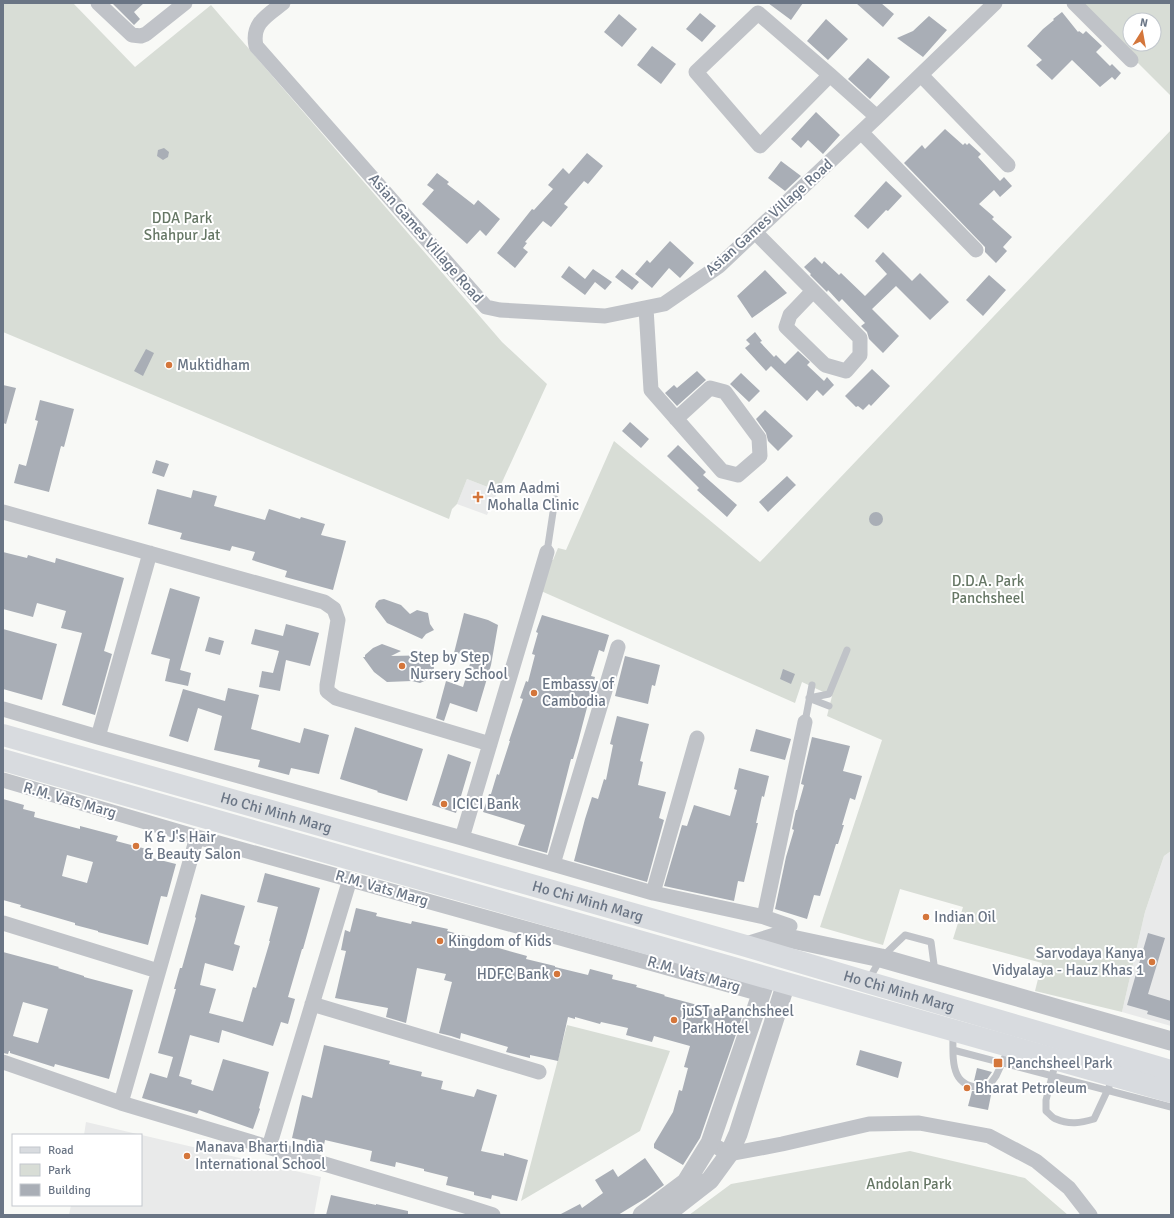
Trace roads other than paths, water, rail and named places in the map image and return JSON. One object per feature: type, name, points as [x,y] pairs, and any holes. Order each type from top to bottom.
[{"type":"main road","name":"Ho Chi Minh Marg","points":[[3,735],[746,946],[1171,1071]]},
{"type":"main road","name":"Ho Chi Minh Marg","points":[[3,760],[771,985],[953,1040],[1111,1083],[1171,1092]]},
{"type":"street","points":[[98,3],[132,35],[136,36],[146,34],[185,3]]},
{"type":"street","name":"Asian Games Village Road","points":[[283,3],[259,23],[255,39],[256,46],[486,307],[500,310],[605,316],[664,304],[719,266],[877,118],[995,3]]},
{"type":"street","points":[[1074,3],[1131,60]]},
{"type":"street","points":[[830,75],[760,146],[696,72],[758,13],[830,75],[877,118]]},
{"type":"street","points":[[921,75],[1008,165]]},
{"type":"street","points":[[861,132],[976,250]]},
{"type":"street","points":[[755,232],[860,338],[860,355],[846,371],[825,365],[786,327],[790,315],[813,291]]},
{"type":"street","points":[[646,308],[651,390],[676,419],[722,471],[738,476],[760,456],[758,438],[725,392],[710,388],[676,419]]},
{"type":"street","points":[[3,512],[324,602],[334,609],[338,620],[327,685],[327,691],[330,695],[490,744]]},
{"type":"street","points":[[462,838],[547,552]]},
{"type":"street","points":[[98,737],[150,553]]},
{"type":"street","points":[[552,864],[618,647]]},
{"type":"street","points":[[3,709],[653,893],[764,917],[790,926]]},
{"type":"street","points":[[764,917],[805,722]]},
{"type":"street","points":[[653,893],[697,738]]},
{"type":"street","name":"R.M. Vats Marg","points":[[3,780],[197,837],[350,878],[771,985]]},
{"type":"street","points":[[121,1103],[197,837]]},
{"type":"street","points":[[269,1147],[350,878]]},
{"type":"street","points":[[3,923],[158,972]]},
{"type":"street","points":[[746,946],[778,936],[881,958],[1171,1041]]},
{"type":"street","points":[[642,1215],[686,1182],[710,1143],[752,1020],[771,985]]},
{"type":"street","points":[[665,1215],[710,1180],[729,1154],[738,1134],[771,1028],[771,985]]},
{"type":"street","points":[[312,1004],[539,1072]]},
{"type":"street","points":[[752,1020],[771,1028]]},
{"type":"street","points":[[3,1062],[121,1103],[493,1215]]},
{"type":"street","points":[[737,1063],[759,1070]]},
{"type":"street","points":[[710,1143],[729,1154],[782,1144],[869,1124],[919,1123],[989,1136],[1036,1161],[1069,1188],[1090,1215]]},
{"type":"lane","points":[[547,552],[555,499]]},
{"type":"lane","points":[[809,698],[829,694],[847,650]]},
{"type":"lane","points":[[805,722],[812,685]]},
{"type":"lane","points":[[809,698],[829,706]]},
{"type":"lane","points":[[867,982],[881,958],[905,935],[931,942],[935,973]]},
{"type":"lane","points":[[953,1040],[954,1068],[960,1081],[970,1086],[979,1088],[988,1087],[996,1076],[1006,1055]]},
{"type":"lane","points":[[1054,1068],[1046,1100],[1046,1111],[1055,1119],[1076,1124],[1094,1119],[1111,1083],[1171,1107]]},
{"type":"place","name":"Muktidham","points":[[169,365]]},
{"type":"place","name":"Aam Aadmi Mohalla Clinic","points":[[478,497]]},
{"type":"place","name":"Step by Step Nursery School","points":[[402,666]]},
{"type":"place","name":"Embassy of Cambodia","points":[[534,693]]},
{"type":"place","name":"ICICI Bank","points":[[444,804]]},
{"type":"place","name":"K & J's Hair & Beauty Salon","points":[[136,846]]},
{"type":"place","name":"Indian Oil","points":[[926,917]]},
{"type":"place","name":"Kingdom of Kids","points":[[440,941]]},
{"type":"place","name":"Sarvodaya Kanya Vidyalaya - Hauz Khas 1","points":[[1152,962]]},
{"type":"place","name":"HDFC Bank","points":[[557,974]]},
{"type":"place","name":"juST aPanchsheel Park Hotel","points":[[674,1020]]},
{"type":"place","name":"Panchsheel Park","points":[[998,1063]]},
{"type":"place","name":"Bharat Petroleum","points":[[967,1088]]},
{"type":"place","name":"Manava Bharti India International School","points":[[187,1156]]},
{"type":"park label","name":"DDA Park Shahpur Jat","points":[[182,226]]},
{"type":"park label","name":"D.D.A. Park Panchsheel","points":[[988,590]]},
{"type":"park label","name":"Andolan Park","points":[[909,1184]]}]
